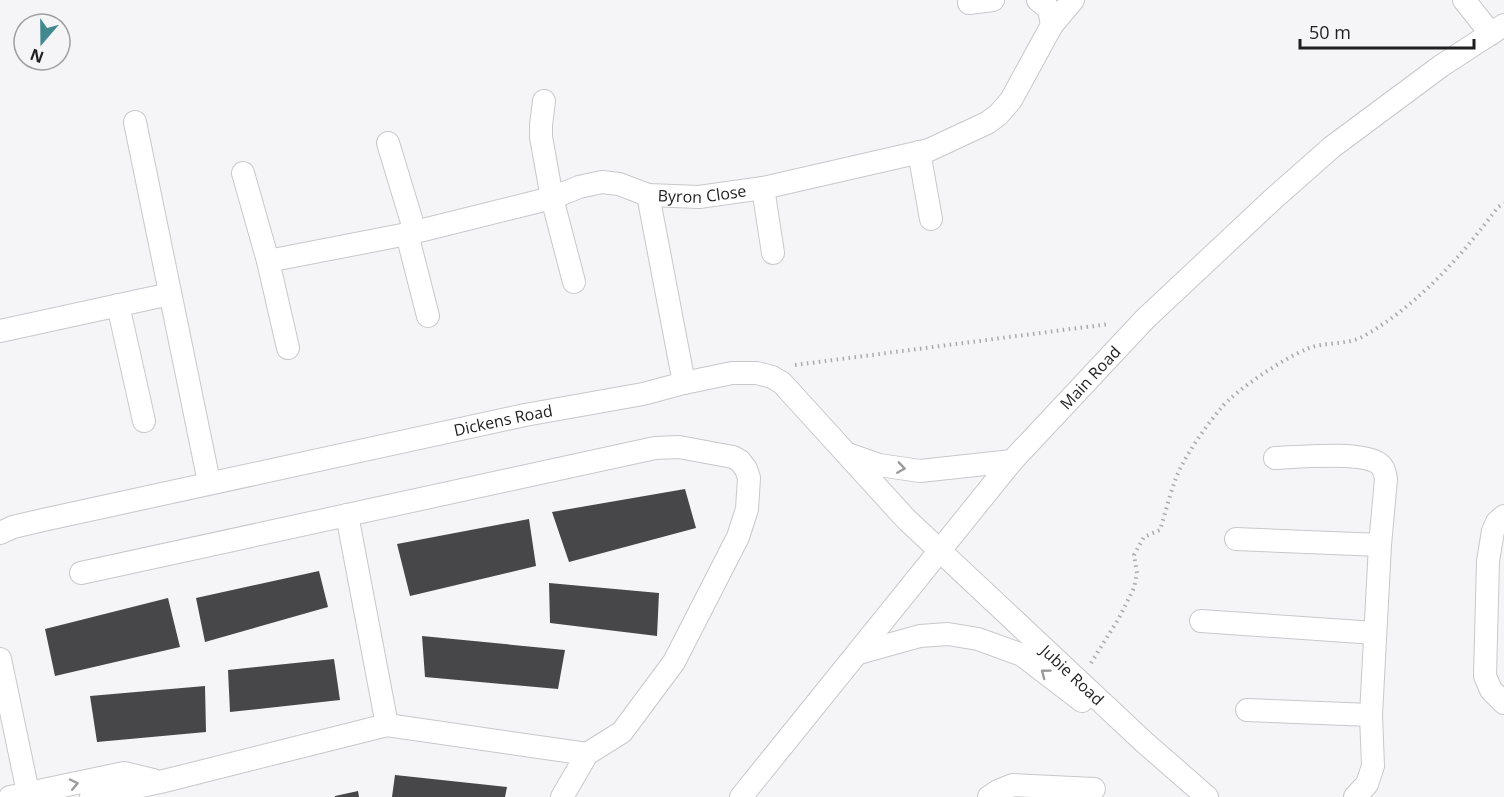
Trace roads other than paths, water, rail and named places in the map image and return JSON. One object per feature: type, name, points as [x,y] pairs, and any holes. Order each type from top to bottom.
[{"type":"street","points":[[969,3],[993,0]]},
{"type":"street","points":[[1038,0],[1048,9],[1052,25]]},
{"type":"street","name":"Byron Close","points":[[268,261],[411,233],[552,198],[579,187],[602,182],[619,184],[648,195],[699,197],[763,188],[929,150],[987,123],[998,115],[1011,100],[1052,25],[1073,0]]},
{"type":"street","points":[[1464,0],[1497,29]]},
{"type":"street","name":"Main Road","points":[[741,797],[1012,461],[1145,319],[1300,174],[1441,66],[1497,29]]},
{"type":"street","points":[[544,101],[541,136],[552,198],[574,282]]},
{"type":"street","points":[[135,122],[209,482]]},
{"type":"street","points":[[388,143],[411,233],[428,316]]},
{"type":"street","points":[[919,153],[931,219]]},
{"type":"street","points":[[243,173],[268,261],[288,348]]},
{"type":"street","points":[[763,188],[773,253]]},
{"type":"street","points":[[648,195],[684,383]]},
{"type":"street","points":[[0,331],[170,294]]},
{"type":"street","points":[[118,305],[144,421]]},
{"type":"street","name":"Dickens Road","points":[[0,533],[33,522],[209,482],[525,415],[643,394],[684,383],[757,373],[782,383],[906,519],[940,550]]},
{"type":"street","points":[[81,573],[655,448],[679,447],[712,454],[722,453],[740,461],[749,478],[747,509],[738,537],[674,662],[622,732],[587,754],[562,797]]},
{"type":"street","points":[[845,453],[879,465],[920,471],[1012,461]]},
{"type":"street","points":[[1275,458],[1356,456],[1378,463],[1385,471],[1371,715],[1373,766],[1367,784],[1355,797]]},
{"type":"street","points":[[347,515],[387,725]]},
{"type":"street","points":[[1504,516],[1497,522],[1493,531],[1488,561],[1485,676],[1491,690],[1504,704]]},
{"type":"street","points":[[1236,539],[1380,544]]},
{"type":"street","name":"Jubie Road","points":[[940,550],[1144,742],[1207,797]]},
{"type":"street","points":[[1202,621],[1376,633]]},
{"type":"street","points":[[859,653],[920,636],[948,634],[978,639],[1022,655],[1110,722],[1144,742]]},
{"type":"street","points":[[0,659],[23,796],[124,773],[154,789]]},
{"type":"street","points":[[1247,710],[1371,715]]},
{"type":"street","points":[[91,797],[154,789],[387,725],[587,754]]},
{"type":"street","points":[[989,797],[998,790],[1013,785],[1094,789]]}]
